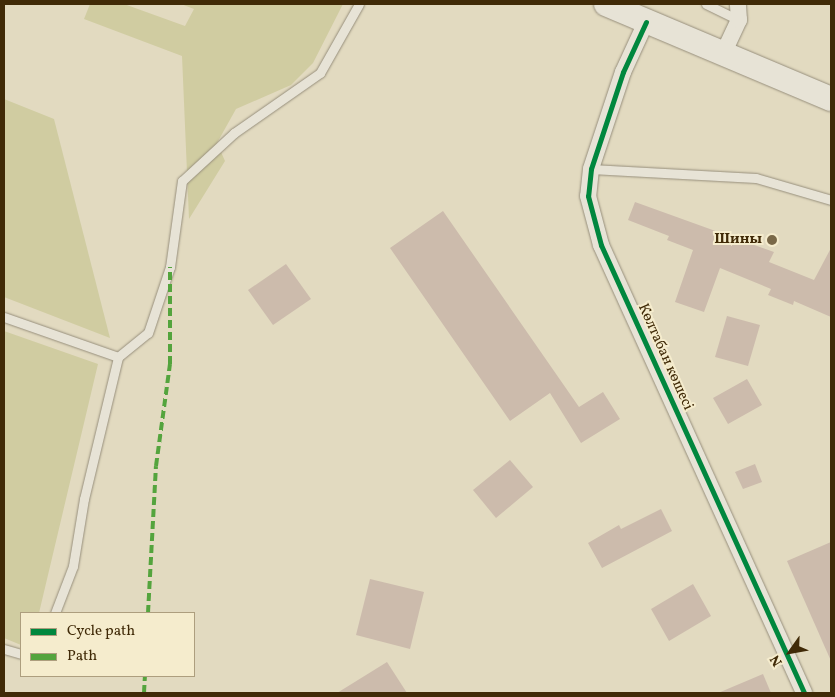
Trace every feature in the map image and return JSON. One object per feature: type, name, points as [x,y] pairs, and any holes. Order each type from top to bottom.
[{"type":"main road","points":[[606,4],[831,99]]},
{"type":"street","points":[[723,54],[739,20],[738,4]]},
{"type":"street","name":"Көлтабан көшесі","points":[[646,22],[622,72],[591,169],[588,196],[601,245],[804,693]]},
{"type":"lane","points":[[55,612],[73,566],[84,499],[118,357],[148,333],[170,267],[182,181],[234,133],[320,73],[359,4]]},
{"type":"lane","points":[[706,4],[739,20]]},
{"type":"lane","points":[[591,169],[756,178],[831,200]]},
{"type":"lane","points":[[4,317],[118,357]]},
{"type":"lane","points":[[4,649],[20,654]]},
{"type":"shaded area","points":[[90,4],[124,4],[185,26],[194,9],[181,4],[343,4],[313,63],[291,85],[236,109],[217,143],[225,161],[189,219],[182,56],[84,19]]},
{"type":"shaded area","points":[[4,99],[54,119],[110,338],[4,297]]},
{"type":"shaded area","points":[[4,331],[98,364],[39,612],[20,612],[20,645],[4,638]]},
{"type":"building","points":[[635,202],[774,252],[769,262],[814,280],[831,248],[831,317],[794,301],[793,305],[768,295],[771,289],[720,268],[704,312],[675,302],[693,250],[667,240],[669,236],[628,220]]},
{"type":"building","points":[[443,211],[579,407],[603,392],[620,419],[581,443],[550,393],[510,421],[390,248]]},
{"type":"building","points":[[286,264],[311,299],[273,325],[248,290]]},
{"type":"building","points":[[727,316],[760,325],[748,366],[715,357]]},
{"type":"building","points":[[747,379],[762,405],[728,424],[713,398]]},
{"type":"building","points":[[510,460],[533,487],[496,518],[473,490]]},
{"type":"building","points":[[755,464],[762,482],[743,489],[735,472]]},
{"type":"building","points":[[661,509],[672,531],[602,568],[588,543],[619,525],[621,529]]},
{"type":"building","points":[[831,542],[831,661],[787,561]]},
{"type":"building","points":[[370,579],[424,592],[410,649],[356,635]]},
{"type":"building","points":[[693,584],[711,616],[669,641],[651,609]]},
{"type":"building","points":[[387,662],[407,693],[337,693]]},
{"type":"building","points":[[763,674],[771,693],[718,693]]},
{"type":"marked path","points":[[148,612],[156,466],[170,364],[170,267]]},
{"type":"marked path","points":[[144,693],[145,677]]},
{"type":"cycle path","points":[[646,22],[623,72],[591,169],[588,196],[601,245],[804,693]]},
{"type":"place","name":"Шины","points":[[772,240]]}]
